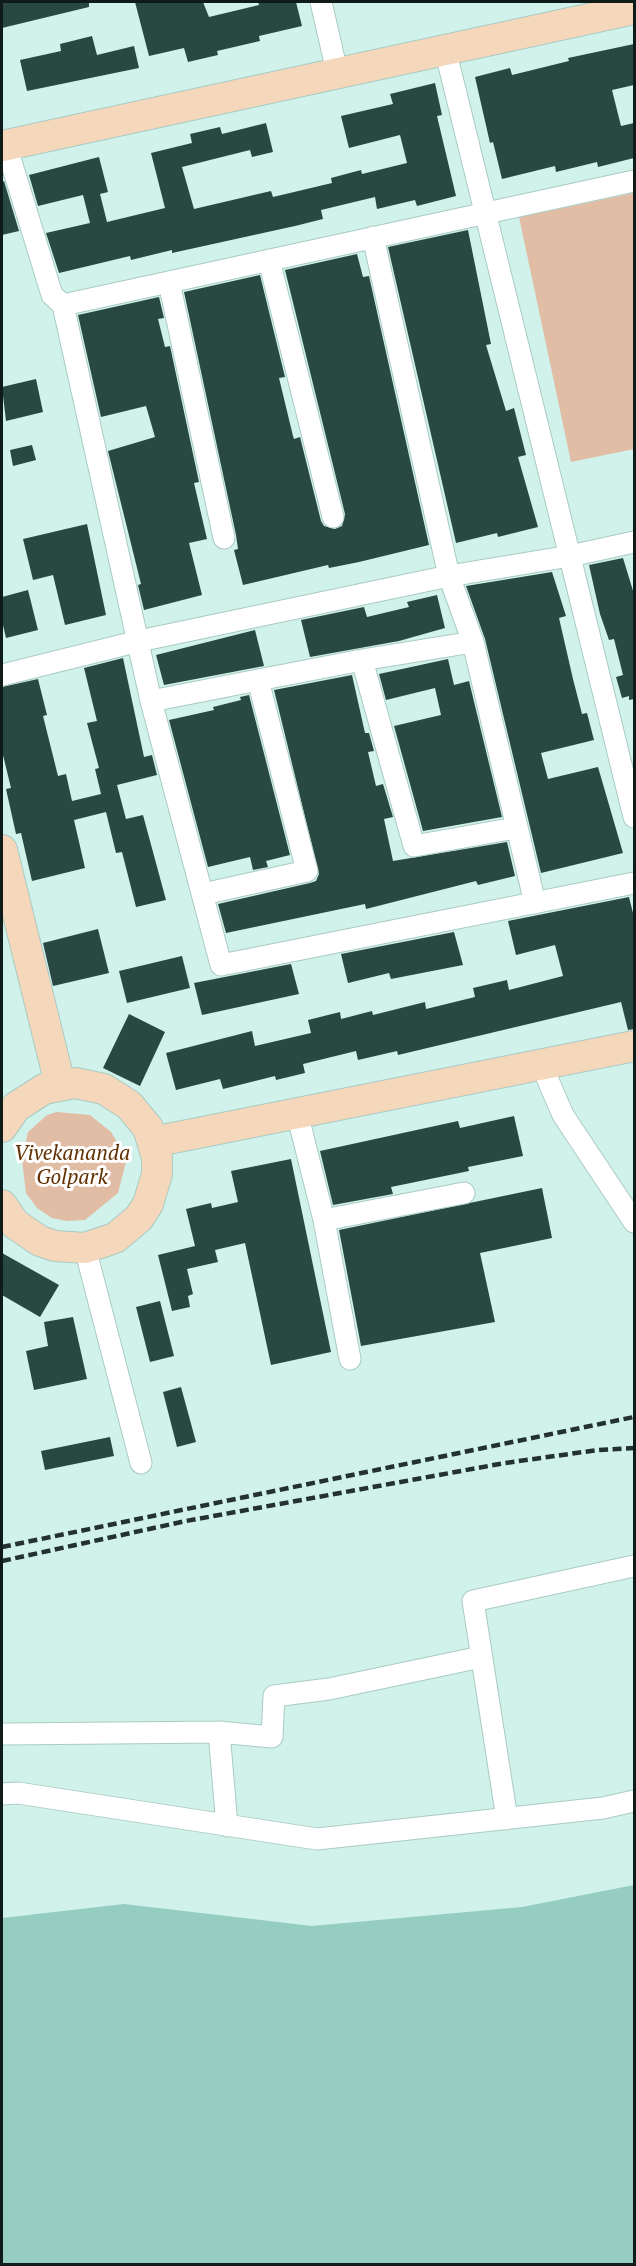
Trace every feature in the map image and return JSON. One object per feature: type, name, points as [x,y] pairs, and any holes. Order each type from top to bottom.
[{"type":"street","points":[[321,2],[337,72]]},
{"type":"street","points":[[634,9],[4,146],[52,295],[63,305],[152,701],[221,965],[634,883]]},
{"type":"street","points":[[445,49],[634,817]]},
{"type":"street","points":[[63,305],[634,181]]},
{"type":"street","points":[[373,237],[449,576],[473,642],[515,828],[535,903]]},
{"type":"street","points":[[269,260],[333,517]]},
{"type":"street","points":[[169,282],[224,538]]},
{"type":"street","points":[[2,675],[139,641],[449,576],[570,556],[634,542]]},
{"type":"street","points":[[152,701],[362,660],[473,642]]},
{"type":"street","points":[[362,660],[414,846],[515,828]]},
{"type":"street","points":[[203,894],[307,871],[258,680]]},
{"type":"street","points":[[3,865],[60,1084]]},
{"type":"street","points":[[153,1142],[634,1046]]},
{"type":"street","points":[[541,1064],[563,1115],[634,1222]]},
{"type":"street","points":[[2,1127],[16,1107],[29,1096],[60,1084],[90,1085],[117,1096],[140,1116],[153,1142],[157,1174],[148,1204],[128,1229],[101,1245],[85,1248],[55,1246],[40,1241],[15,1224],[2,1204]]},
{"type":"street","points":[[297,1113],[324,1220],[350,1359]]},
{"type":"street","points":[[324,1220],[464,1193]]},
{"type":"street","points":[[85,1248],[141,1463]]},
{"type":"street","points":[[507,1819],[473,1601],[634,1566]]},
{"type":"street","points":[[5,1734],[219,1732],[272,1737],[274,1696],[328,1689],[482,1657]]},
{"type":"street","points":[[219,1732],[227,1826]]},
{"type":"street","points":[[2,1794],[18,1793],[317,1839],[603,1808],[634,1801]]},
{"type":"green space","points":[[634,193],[634,449],[571,462],[519,217]]},
{"type":"green space","name":"Vivekananda Golpark","points":[[57,1112],[90,1115],[111,1132],[127,1158],[118,1193],[85,1220],[67,1221],[52,1218],[37,1208],[26,1193],[22,1160],[28,1132],[47,1115]]},
{"type":"shaded area","points":[[634,1885],[634,2264],[2,2264],[2,1918],[124,1904],[312,1926],[522,1907]]},
{"type":"building","points":[[2,2],[89,2],[89,7],[2,28]]},
{"type":"building","points":[[135,2],[203,2],[209,17],[259,5],[258,2],[296,2],[302,26],[259,36],[260,41],[217,51],[218,55],[188,62],[184,48],[149,56]]},
{"type":"building","points":[[92,36],[97,55],[134,46],[139,68],[27,91],[20,60],[61,51],[60,44]]},
{"type":"building","points":[[634,44],[634,85],[612,90],[621,126],[634,123],[634,158],[598,167],[597,162],[556,172],[555,166],[502,179],[493,142],[490,143],[475,77],[510,68],[512,75],[569,61],[568,58]]},
{"type":"building","points":[[435,83],[442,115],[437,116],[456,196],[417,206],[415,200],[377,209],[375,197],[321,210],[323,219],[295,226],[172,253],[172,250],[131,260],[130,256],[59,273],[46,233],[90,223],[83,195],[38,206],[29,175],[99,157],[108,192],[100,194],[107,222],[165,208],[151,153],[192,143],[190,134],[220,127],[222,134],[266,123],[273,152],[252,157],[250,150],[182,167],[194,209],[271,191],[273,197],[332,183],[331,178],[361,170],[362,174],[407,163],[400,135],[349,148],[341,116],[393,104],[390,94]]},
{"type":"building","points":[[4,181],[19,231],[2,235],[2,182]]},
{"type":"building","points":[[468,230],[491,344],[486,345],[506,411],[514,408],[526,455],[518,457],[538,527],[498,537],[497,533],[456,543],[388,247]]},
{"type":"building","points":[[357,254],[363,277],[369,276],[429,545],[359,562],[329,568],[328,565],[243,585],[234,550],[238,549],[236,535],[184,292],[260,275],[285,377],[279,378],[293,436],[294,439],[300,437],[321,521],[324,526],[335,529],[342,526],[345,514],[285,270]]},
{"type":"building","points":[[159,297],[164,318],[158,319],[165,347],[170,346],[199,482],[194,483],[207,539],[189,543],[202,595],[144,610],[138,585],[141,584],[108,451],[155,437],[146,406],[101,417],[78,315]]},
{"type":"building","points":[[36,379],[43,412],[6,421],[2,387]]},
{"type":"building","points":[[32,445],[36,460],[13,466],[10,450]]},
{"type":"building","points":[[87,524],[106,615],[65,625],[53,575],[33,580],[23,539]]},
{"type":"building","points":[[623,558],[634,594],[634,699],[629,700],[629,696],[622,698],[616,677],[623,675],[614,639],[609,640],[600,614],[589,565]]},
{"type":"building","points":[[552,572],[566,616],[559,618],[573,679],[582,714],[587,713],[594,740],[541,753],[548,779],[598,767],[623,853],[541,873],[485,639],[466,586]]},
{"type":"building","points":[[28,590],[38,630],[6,638],[2,621],[2,597]]},
{"type":"building","points":[[437,595],[445,628],[399,641],[310,657],[301,620],[364,607],[367,617],[409,607],[407,602]]},
{"type":"building","points":[[255,630],[264,666],[164,685],[156,655]]},
{"type":"building","points":[[123,658],[144,757],[152,755],[157,775],[117,785],[126,819],[143,815],[166,900],[136,907],[122,852],[116,853],[106,812],[74,820],[85,868],[32,881],[21,833],[16,834],[6,789],[11,788],[2,751],[2,687],[38,679],[47,715],[43,716],[58,776],[66,774],[72,801],[101,794],[95,769],[99,768],[87,723],[97,721],[84,668]]},
{"type":"building","points":[[448,659],[454,685],[469,681],[502,817],[423,831],[394,726],[441,715],[435,688],[386,700],[379,674]]},
{"type":"building","points":[[352,675],[365,733],[369,733],[374,751],[368,752],[376,786],[383,784],[393,817],[384,819],[393,861],[507,842],[515,876],[478,885],[476,881],[366,909],[365,904],[226,933],[218,904],[310,883],[316,881],[319,874],[274,690]]},
{"type":"building","points":[[249,695],[290,855],[266,861],[268,867],[253,870],[250,857],[208,867],[169,720],[214,710],[213,707],[241,700],[240,697]]},
{"type":"building","points":[[629,897],[634,917],[634,1029],[628,1030],[621,1002],[398,1055],[397,1051],[358,1060],[356,1051],[303,1064],[305,1073],[276,1080],[275,1076],[223,1089],[220,1079],[176,1090],[166,1053],[252,1031],[255,1046],[311,1033],[308,1020],[340,1012],[341,1019],[372,1011],[373,1015],[425,1002],[426,1009],[475,997],[473,988],[507,980],[509,990],[563,976],[555,945],[516,955],[508,921]]},
{"type":"building","points":[[98,929],[109,973],[53,986],[43,943]]},
{"type":"building","points":[[454,932],[463,965],[391,979],[389,973],[348,983],[341,954]]},
{"type":"building","points":[[182,956],[190,988],[127,1003],[119,971]]},
{"type":"building","points":[[291,964],[299,994],[202,1015],[194,983]]},
{"type":"building","points":[[129,1014],[165,1032],[140,1086],[103,1068]]},
{"type":"building","points":[[514,1116],[523,1156],[468,1167],[469,1171],[391,1187],[393,1194],[333,1205],[320,1151],[458,1121],[460,1128]]},
{"type":"building","points":[[291,1159],[331,1352],[271,1365],[245,1243],[215,1250],[218,1262],[187,1269],[193,1294],[188,1296],[190,1307],[172,1311],[158,1255],[195,1246],[186,1209],[211,1203],[212,1208],[238,1202],[231,1171]]},
{"type":"building","points":[[542,1188],[552,1238],[480,1253],[495,1322],[361,1346],[339,1230]]},
{"type":"building","points":[[2,1253],[59,1285],[40,1317],[2,1295]]},
{"type":"building","points":[[160,1301],[174,1356],[150,1362],[136,1307]]},
{"type":"building","points":[[73,1317],[87,1379],[34,1390],[26,1351],[48,1346],[44,1322]]},
{"type":"building","points":[[181,1387],[196,1442],[177,1447],[163,1392]]},
{"type":"building","points":[[110,1437],[114,1456],[45,1470],[41,1451]]},
{"type":"railway","points":[[2,1547],[634,1417]]},
{"type":"railway","points":[[2,1561],[186,1521],[505,1463],[598,1450],[634,1448]]}]
